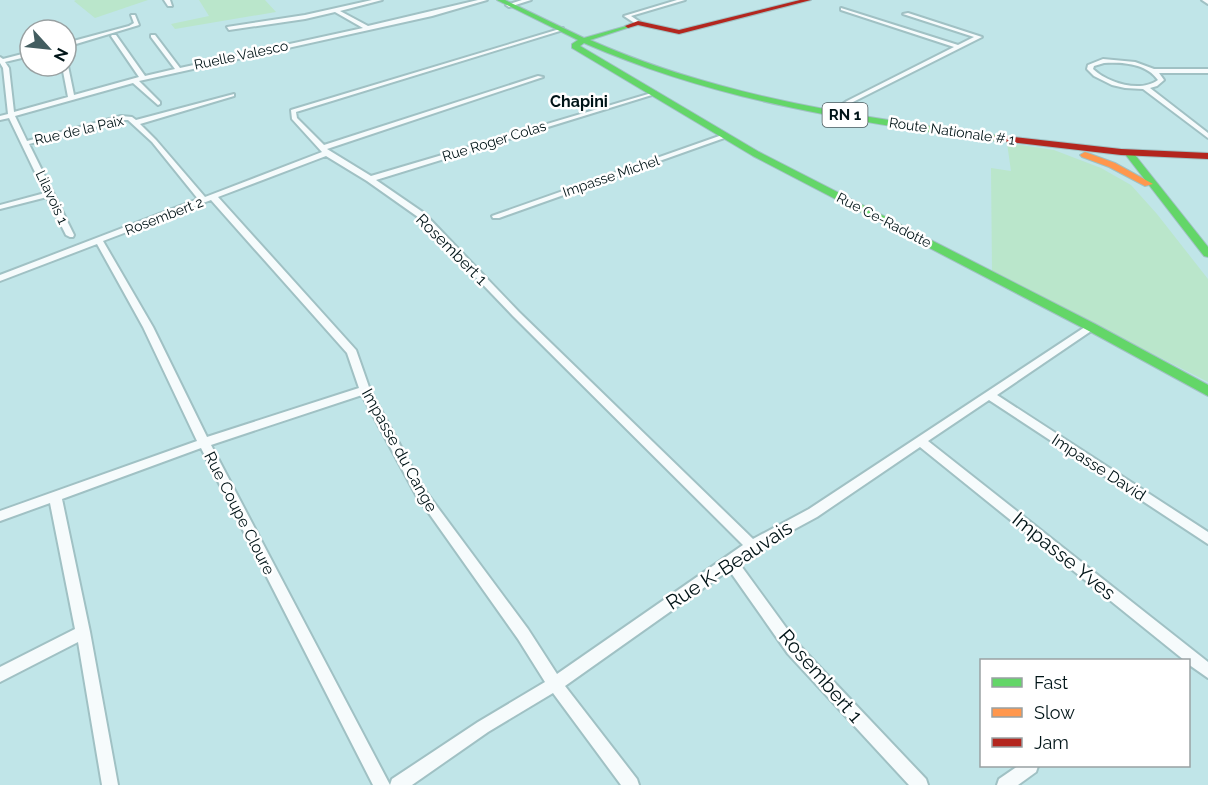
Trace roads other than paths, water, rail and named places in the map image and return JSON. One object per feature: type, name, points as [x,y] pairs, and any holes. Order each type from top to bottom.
[{"type":"main road","points":[[584,40],[638,23],[679,32],[808,0]]},
{"type":"main road","name":"Route Nationale # 1","points":[[505,3],[584,40],[693,78],[833,113],[1059,147],[1201,156]]},
{"type":"main road","name":"Rue Ce-Radotte","points":[[584,40],[575,46],[645,96],[725,136],[1085,331],[1208,391]]},
{"type":"main road","points":[[1059,147],[1112,165],[1154,188]]},
{"type":"main road","points":[[1128,152],[1154,188],[1206,250]]},
{"type":"main road","points":[[1154,188],[1152,176],[1154,168],[1164,163],[1201,156]]},
{"type":"street","points":[[229,28],[286,21],[379,0]]},
{"type":"street","name":"Ruelle Valesco","points":[[0,118],[178,69],[484,0]]},
{"type":"street","points":[[505,3],[528,0]]},
{"type":"street","points":[[638,23],[627,16],[682,0]]},
{"type":"street","points":[[843,9],[958,47]]},
{"type":"street","points":[[337,10],[367,28]]},
{"type":"street","points":[[833,113],[849,102],[979,37],[906,14]]},
{"type":"street","points":[[78,42],[131,27],[137,24],[133,16]]},
{"type":"street","name":"Rosembert 1","points":[[561,29],[293,111],[294,118],[325,151],[421,215],[516,314],[752,546]]},
{"type":"street","points":[[114,36],[143,78]]},
{"type":"street","points":[[153,36],[178,69]]},
{"type":"street","points":[[1,60],[18,56]]},
{"type":"street","name":"Lilavois 1","points":[[1,60],[6,68],[11,115],[70,235]]},
{"type":"street","points":[[1153,71],[1161,80],[1158,84],[1144,87],[1110,82],[1094,74],[1091,66],[1095,63],[1112,61],[1135,64],[1153,71],[1208,71]]},
{"type":"street","name":"Rosembert 2","points":[[0,278],[208,199],[325,151],[540,77]]},
{"type":"street","points":[[67,78],[71,97]]},
{"type":"street","points":[[134,80],[158,103]]},
{"type":"street","points":[[1144,87],[1208,136]]},
{"type":"street","points":[[135,123],[232,95]]},
{"type":"street","name":"Rue Roger Colas","points":[[370,179],[645,96]]},
{"type":"street","name":"Rue de la Paix","points":[[26,143],[121,118],[130,118],[208,199]]},
{"type":"street","name":"Impasse Michel","points":[[496,216],[725,136]]},
{"type":"street","points":[[0,207],[50,194]]},
{"type":"street","name":"Impasse du Cange","points":[[208,199],[352,352],[365,390],[420,492],[523,634],[555,684],[631,785]]},
{"type":"street","name":"Rue Coupe Cloure","points":[[99,241],[148,327],[204,443],[382,785]]},
{"type":"street","name":"Rue K-Beauvais","points":[[398,785],[483,727],[555,684],[752,546],[813,513],[1085,331]]},
{"type":"street","points":[[0,516],[204,443],[365,390]]},
{"type":"street","name":"Impasse David","points":[[989,395],[1208,539]]},
{"type":"street","name":"Impasse Yves","points":[[920,441],[1208,671]]},
{"type":"street","points":[[55,496],[83,632],[110,785]]},
{"type":"street","name":"Rosembert 1","points":[[730,561],[793,649],[920,785]]},
{"type":"street","points":[[0,675],[83,632]]},
{"type":"street","points":[[1005,785],[1028,767]]},
{"type":"district","name":"Chapini","points":[[579,101]]}]
